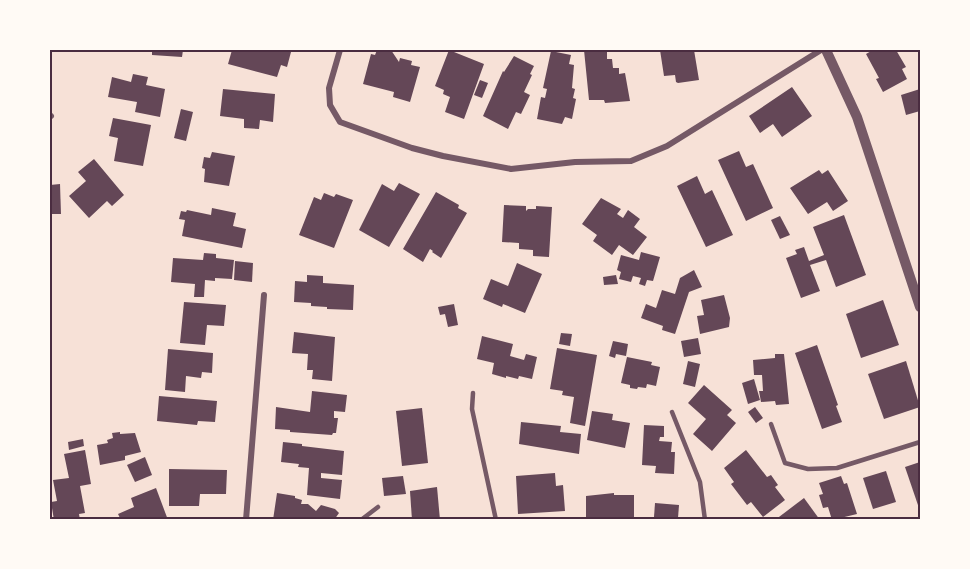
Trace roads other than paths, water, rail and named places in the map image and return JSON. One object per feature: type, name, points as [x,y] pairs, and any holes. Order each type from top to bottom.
[{"type":"street","points":[[340,50],[329,88],[330,105],[340,122],[412,148],[510,169],[575,162],[631,161],[667,146],[823,50],[857,117],[921,307]]},
{"type":"street","points":[[246,519],[264,295]]},
{"type":"lane","points":[[473,393],[472,409],[496,519]]},
{"type":"lane","points":[[672,412],[700,483],[705,519]]},
{"type":"lane","points":[[771,424],[785,463],[808,469],[837,468],[921,442]]},
{"type":"lane","points":[[361,519],[378,507]]}]
